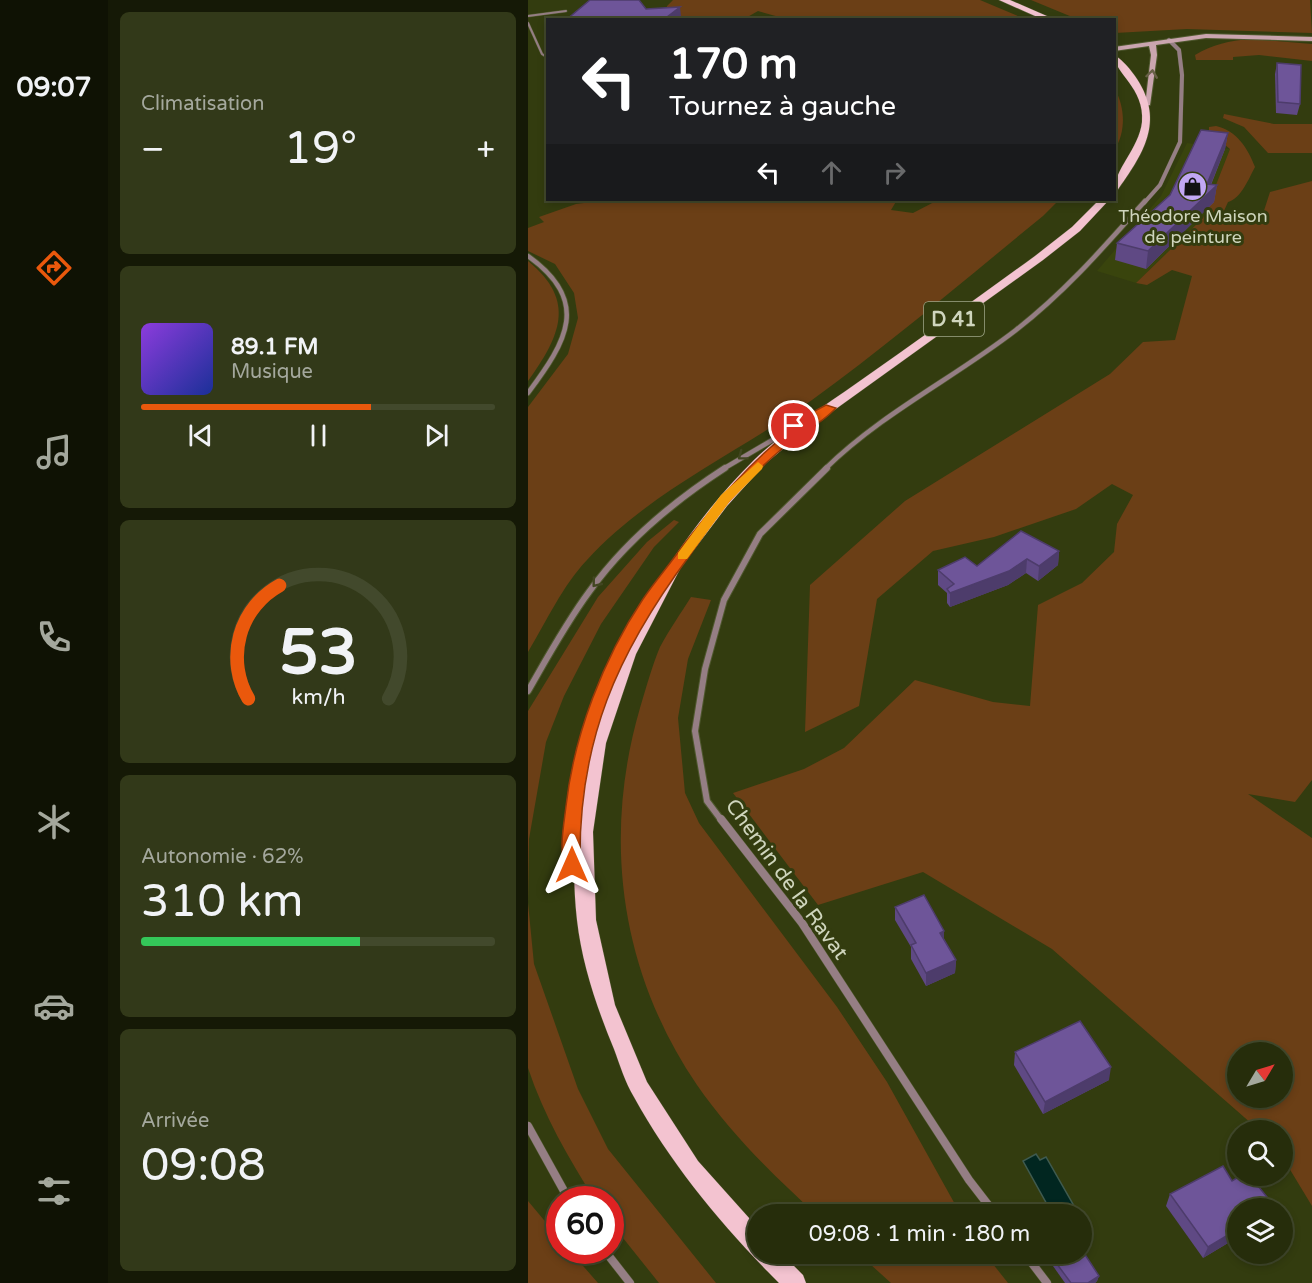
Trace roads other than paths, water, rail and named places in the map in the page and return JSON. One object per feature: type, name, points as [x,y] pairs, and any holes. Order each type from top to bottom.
[{"type":"main road","points":[[1003,0],[1047,18]]},
{"type":"main road","points":[[1116,59],[1138,85],[1147,105],[1148,125],[1140,144],[1116,186]]},
{"type":"main road","name":"D 41","points":[[747,1234],[714,1202],[673,1148],[622,1066],[588,975],[578,929],[572,884],[572,827],[577,777],[590,727],[623,646],[648,602],[726,498],[776,448],[1039,258],[1076,229],[1103,201]]},
{"type":"main road","points":[[776,1264],[795,1283]]},
{"type":"street","points":[[1116,49],[1169,40],[1221,36],[1312,39]]},
{"type":"street","name":"Chemin de la Ravat","points":[[988,1204],[969,1180],[802,924],[707,801],[695,730],[705,669],[724,600],[760,534],[855,440],[1016,330],[1076,278],[1160,185],[1180,142],[1182,75],[1179,50],[1169,40]]},
{"type":"street","points":[[1147,105],[1154,55],[1152,43]]},
{"type":"street","points":[[528,256],[541,263],[564,288],[568,319],[566,331],[540,378],[528,393]]},
{"type":"street","points":[[528,691],[591,589],[640,536],[672,508],[757,445],[830,408]]},
{"type":"street","points":[[528,1126],[561,1186]]},
{"type":"street","points":[[615,1264],[630,1283]]},
{"type":"street","points":[[1033,1264],[1047,1283]]},
{"type":"lane","points":[[528,16],[566,11]]},
{"type":"lane","points":[[528,23],[542,54],[546,57]]},
{"type":"water","points":[[1036,1154],[1040,1160],[1046,1157],[1073,1204],[1047,1204],[1023,1161]]},
{"type":"place","name":"Théodore Maison de peinture","points":[[1193,187]]}]
